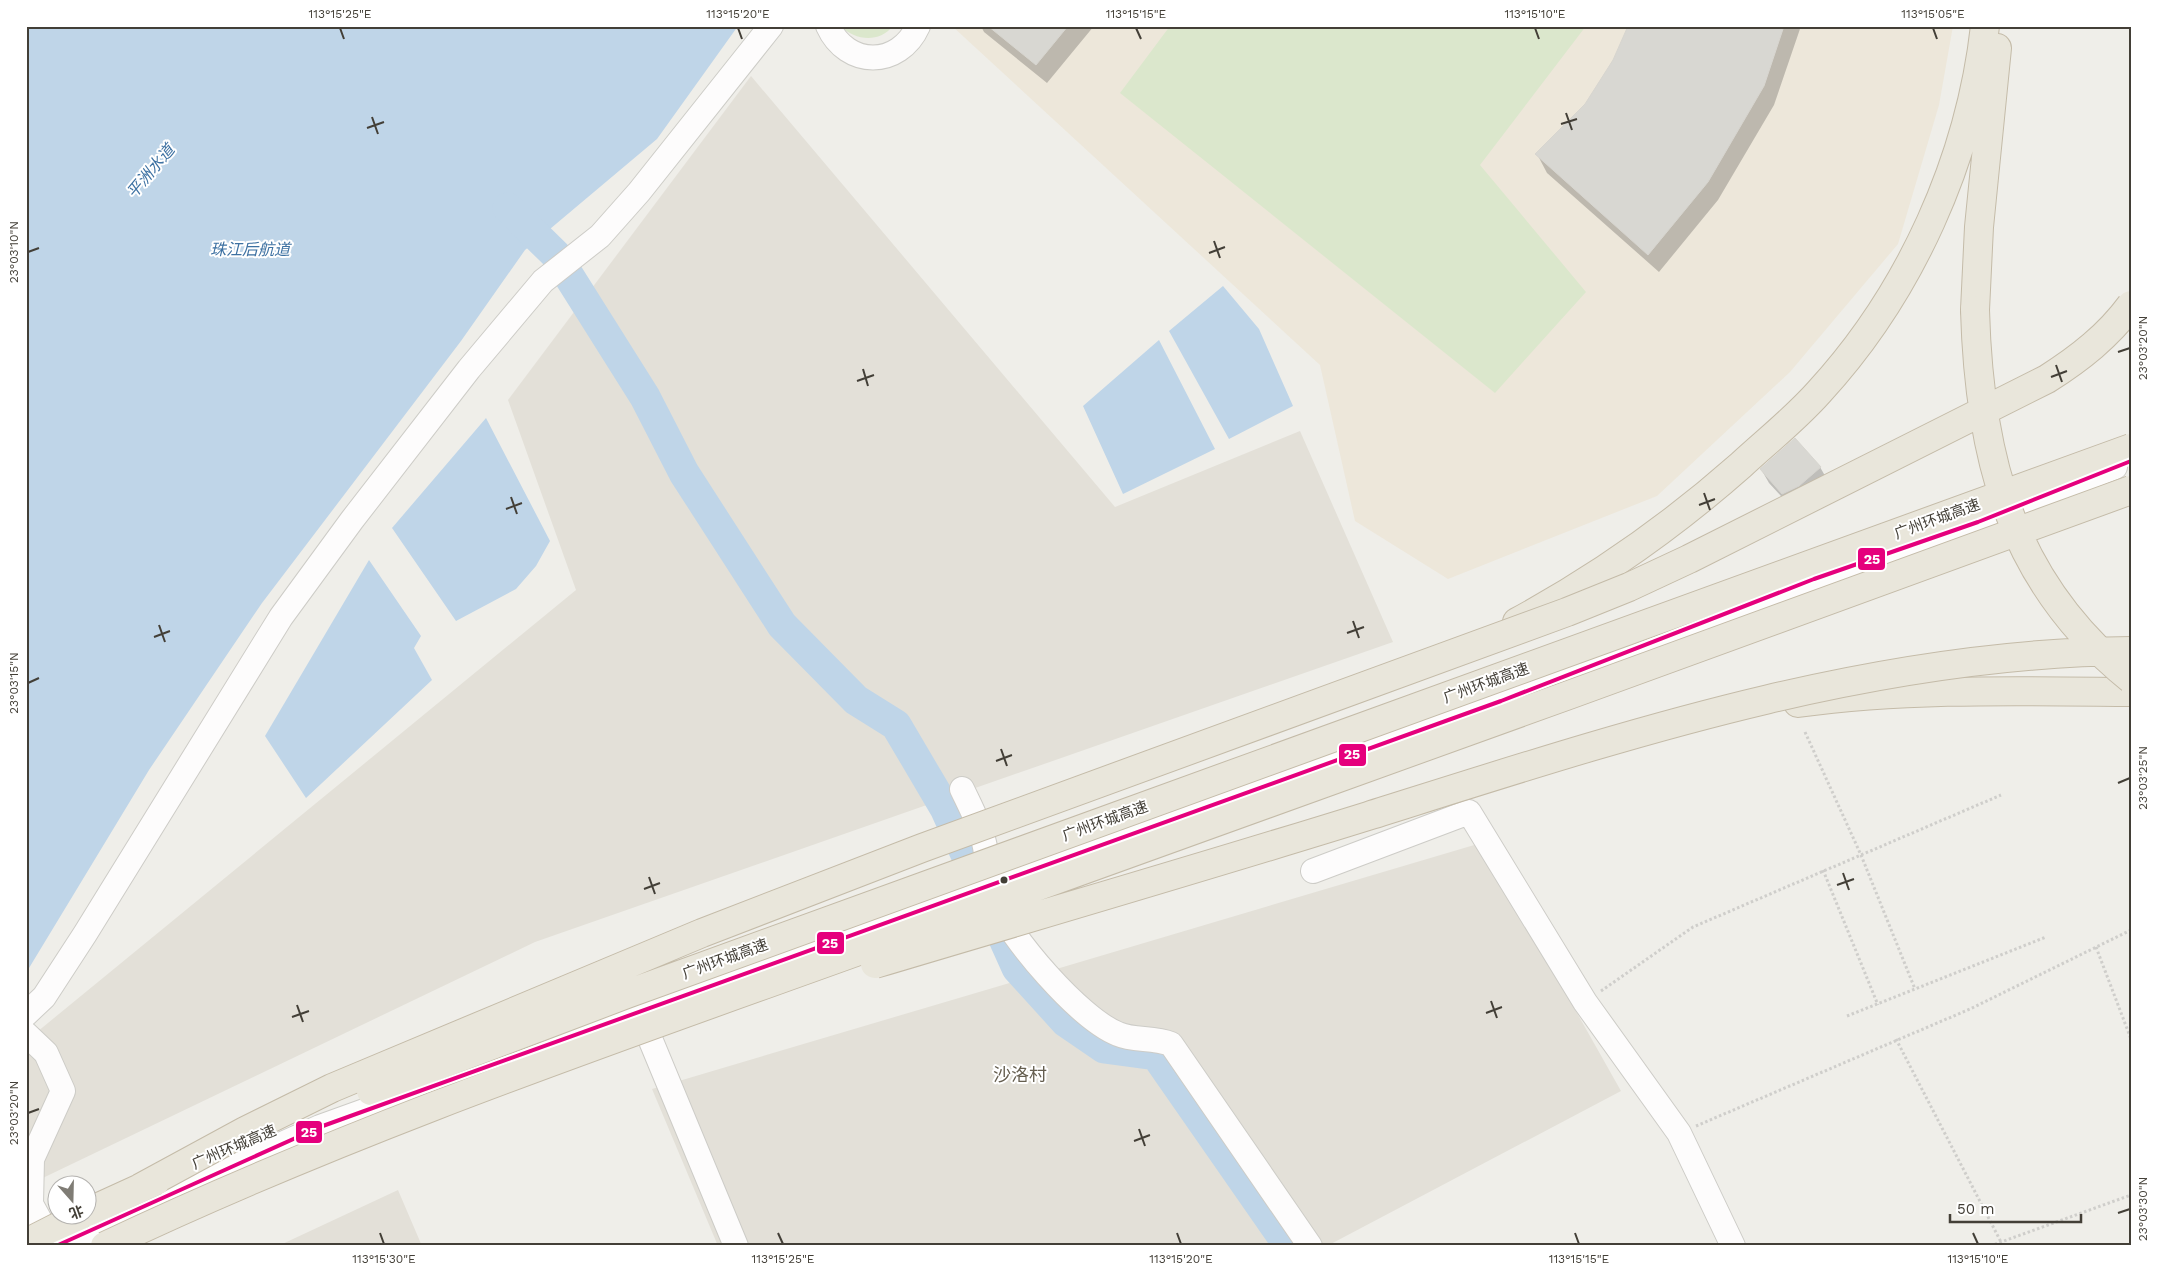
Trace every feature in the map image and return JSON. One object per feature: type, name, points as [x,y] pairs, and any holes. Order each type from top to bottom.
[{"type":"highway","points":[[1383,680],[1445,656],[1506,628],[1560,598],[1626,556],[1673,523],[1709,493],[1793,418],[1818,393],[1847,359],[1885,306],[1930,224],[1960,144],[1978,68],[1984,26]]},
{"type":"highway","points":[[1998,26],[1979,227],[1976,285],[1978,368],[1988,446],[2006,508],[2032,562],[2055,598],[2082,632],[2109,661],[2131,679]]},
{"type":"highway","points":[[140,1188],[246,1131],[332,1088],[702,933],[922,848],[1567,612],[1658,574],[2047,379],[2082,356],[2110,331],[2131,305]]},
{"type":"highway","name":"广州环城高速","points":[[98,1207],[337,1104],[627,994],[2131,448]]},
{"type":"highway","points":[[105,1246],[290,1164],[590,1048],[1763,625],[2131,490]]},
{"type":"highway","points":[[590,1048],[1251,853],[1691,718],[1816,688],[1952,665],[2045,655],[2131,651]]},
{"type":"highway","points":[[1443,793],[1664,730],[1726,716],[1794,704],[1864,696],[1928,692],[2131,692]]},
{"type":"highway","points":[[26,1242],[63,1224]]},
{"type":"street","points":[[26,1014],[44,997],[85,934],[281,617],[352,520],[469,369],[543,280],[600,236],[639,192],[771,26]]},
{"type":"street","points":[[828,26],[833,37],[844,48],[858,55],[873,58],[889,56],[903,48],[914,36],[918,26]]},
{"type":"street","points":[[26,1034],[46,1053],[63,1091],[32,1159],[31,1204],[55,1246],[320,1126],[990,886],[1501,700],[1814,579],[1978,522],[2131,461]]},
{"type":"street","points":[[962,789],[982,836],[990,886],[1001,916],[1017,941],[1080,1008],[1104,1027],[1120,1035],[1159,1039],[1171,1044],[1310,1246]]},
{"type":"street","points":[[1313,871],[1469,812],[1585,1002],[1679,1133],[1733,1246]]},
{"type":"street","points":[[639,1012],[736,1246]]},
{"type":"path","points":[[1805,732],[1861,855],[1915,989]]},
{"type":"path","points":[[1585,1002],[1693,927],[2001,795]]},
{"type":"path","points":[[1823,870],[1878,1005]]},
{"type":"path","points":[[1679,1133],[1970,1009],[2131,930]]},
{"type":"path","points":[[1847,1016],[2046,937]]},
{"type":"path","points":[[2096,947],[2131,1039]]},
{"type":"path","points":[[1896,1039],[2001,1242]]},
{"type":"path","points":[[1990,1246],[2131,1195]]},
{"type":"shaded area","points":[[952,26],[1953,26],[1939,105],[1898,244],[1790,372],[1657,496],[1448,579],[1355,521],[1320,365]]},
{"type":"shaded area","points":[[751,76],[1115,507],[1300,431],[1393,642],[535,942],[26,1186],[26,1041],[576,590],[508,400]]},
{"type":"shaded area","points":[[1481,843],[1621,1091],[1327,1246],[718,1246],[652,1089]]},
{"type":"shaded area","points":[[398,1190],[422,1246],[278,1246]]},
{"type":"green space","points":[[840,26],[893,26],[880,36],[866,38],[852,34]]},
{"type":"green space","points":[[1170,26],[1586,26],[1480,165],[1586,292],[1495,393],[1120,93]]},
{"type":"water","name":"珠江后航道","points":[[26,26],[738,26],[657,139],[525,250],[461,341],[262,603],[149,770],[26,973]]},
{"type":"water","points":[[1223,286],[1259,329],[1293,406],[1229,439],[1169,331]]},
{"type":"water","points":[[1159,340],[1215,449],[1123,494],[1083,406]]},
{"type":"water","points":[[486,418],[550,541],[536,566],[516,589],[456,621],[392,528]]},
{"type":"water","points":[[369,560],[421,636],[414,648],[432,680],[306,798],[265,736]]},
{"type":"building","points":[[988,26],[1068,26],[1036,65]]},
{"type":"building","points":[[1628,26],[1784,26],[1764,86],[1708,182],[1648,255],[1535,154],[1585,104],[1613,60]]},
{"type":"building","points":[[1795,438],[1821,467],[1799,486],[1782,494],[1760,469]]},
{"type":"waterway","points":[[508,208],[555,254],[645,397],[684,473],[782,625],[856,700],[896,725],[945,808],[1017,968],[1066,1022],[1104,1048],[1156,1055],[1289,1246]]},
{"type":"transit line","name":"25","points":[[56,1246],[320,1127],[1501,701],[1814,579],[1978,522],[2131,461]]},
{"type":"district","name":"沙洛村","points":[[1020,1075]]},
{"type":"water label","name":"平洲水道","points":[[150,171]]}]
